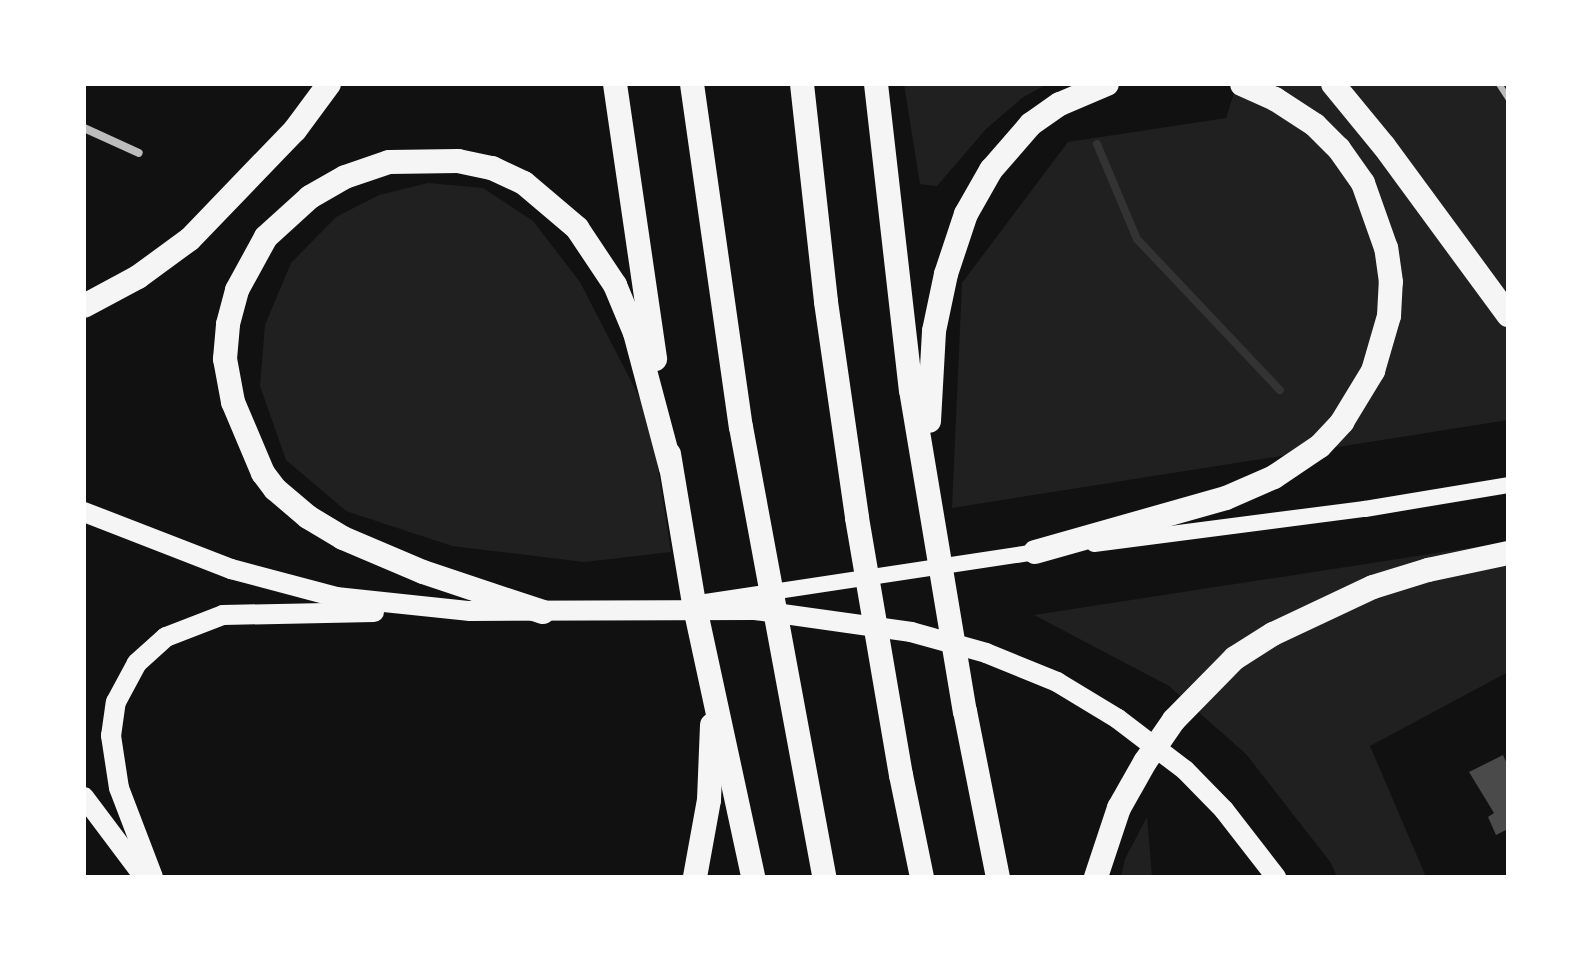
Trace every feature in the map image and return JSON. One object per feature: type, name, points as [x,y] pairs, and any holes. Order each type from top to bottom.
[{"type":"highway","points":[[84,306],[138,277],[190,239],[295,130],[329,84]]},
{"type":"highway","points":[[615,84],[671,468],[694,603],[753,877]]},
{"type":"highway","points":[[692,84],[741,427],[824,877]]},
{"type":"highway","points":[[802,84],[826,302],[857,518],[901,775],[922,877]]},
{"type":"highway","points":[[876,84],[911,390],[998,877]]},
{"type":"highway","points":[[932,515],[928,390],[934,331],[956,239],[991,170],[1025,130],[1060,104],[1107,84]]},
{"type":"highway","points":[[1035,552],[1226,498],[1274,477],[1320,446],[1342,422],[1373,371],[1389,316],[1391,282],[1383,236],[1363,183],[1339,149],[1315,125],[1275,99],[1242,84]]},
{"type":"highway","points":[[1333,84],[1384,146],[1508,315]]},
{"type":"highway","points":[[543,612],[423,572],[343,538],[308,517],[275,489],[263,473],[233,402],[225,359],[228,324],[237,290],[251,259],[283,218],[345,177],[389,162],[458,161],[492,168],[524,183],[577,228],[615,285],[635,333],[671,468]]},
{"type":"highway","points":[[1096,877],[1119,808],[1145,762],[1174,720],[1235,658],[1273,634],[1373,587],[1428,570],[1508,553]]},
{"type":"highway","points":[[695,877],[709,800],[713,690]]},
{"type":"main road","points":[[646,611],[1035,552],[1365,509],[1508,485]]},
{"type":"main road","points":[[84,512],[231,569],[285,586],[336,597],[470,611]]},
{"type":"main road","points":[[153,877],[119,788],[111,736],[112,719],[123,686],[153,644],[200,621],[223,615],[755,610],[911,632],[986,653],[1057,682],[1118,719],[1185,770],[1224,810],[1276,877]]},
{"type":"main road","points":[[84,797],[144,877]]},
{"type":"street","points":[[84,128],[139,153]]},
{"type":"lane","points":[[1499,84],[1508,98]]},
{"type":"shaded area","points":[[904,84],[1047,84],[1022,98],[986,129],[937,186],[920,184]]},
{"type":"shaded area","points":[[1237,84],[1508,84],[1508,420],[952,508],[962,283],[1068,142],[1226,118]]},
{"type":"shaded area","points":[[428,183],[483,188],[533,221],[580,282],[650,418],[671,552],[584,562],[452,546],[346,511],[286,460],[260,386],[265,325],[291,263],[336,217],[379,195]]},
{"type":"shaded area","points":[[1508,542],[1508,672],[1370,746],[1426,877],[1337,877],[1331,863],[1246,754],[1169,686],[1034,615]]},
{"type":"shaded area","points":[[1147,817],[1152,877],[1121,877],[1125,859]]},
{"type":"building","points":[[1503,755],[1508,766],[1508,829],[1496,835],[1488,817],[1494,813],[1469,772]]},
{"type":"waterway","points":[[1097,144],[1137,239],[1280,390]]}]
